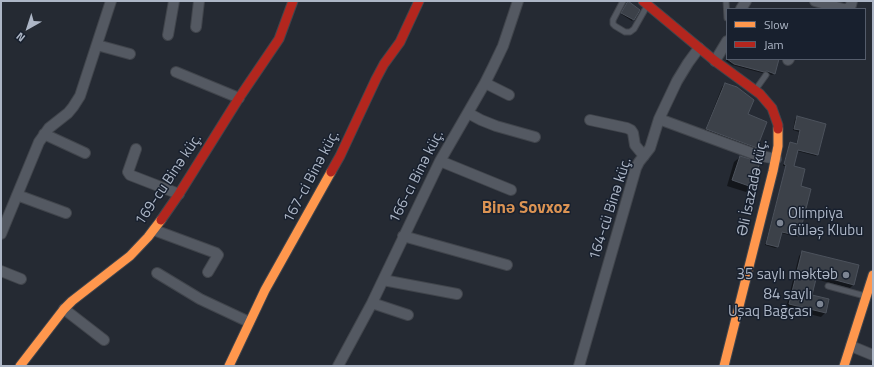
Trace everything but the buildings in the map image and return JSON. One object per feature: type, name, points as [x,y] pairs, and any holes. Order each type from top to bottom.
[{"type":"street","points":[[1,234],[39,142],[48,128],[68,113],[80,96],[111,1]]},
{"type":"street","points":[[168,36],[174,1]]},
{"type":"street","points":[[196,27],[199,1]]},
{"type":"street","name":"169-cu Binə küç.","points":[[20,366],[64,309],[72,301],[130,256],[154,230],[171,207],[239,98],[279,39],[293,1]]},
{"type":"street","name":"167-ci Binə küç.","points":[[228,366],[265,290],[340,156],[376,79],[384,64],[400,42],[419,1]]},
{"type":"street","name":"166-cı Binə küç.","points":[[338,366],[383,280],[440,161],[485,83],[503,46],[518,1]]},
{"type":"street","points":[[815,1],[840,8]]},
{"type":"street","name":"Əli İsazadə küç.","points":[[645,3],[715,61],[755,90],[766,100],[772,108],[778,125],[776,159],[724,366]]},
{"type":"street","points":[[715,61],[726,43]]},
{"type":"street","points":[[97,45],[130,54]]},
{"type":"street","name":"164-cü Binə küç.","points":[[579,366],[636,168],[650,148],[659,119],[677,81],[699,48]]},
{"type":"street","points":[[176,72],[239,98]]},
{"type":"street","points":[[485,83],[509,95]]},
{"type":"street","points":[[468,113],[496,126],[535,137]]},
{"type":"street","points":[[659,119],[757,155],[776,159]]},
{"type":"street","points":[[590,120],[632,130],[635,145],[644,156]]},
{"type":"street","points":[[44,134],[85,153]]},
{"type":"street","points":[[136,149],[128,172],[130,175],[179,194]]},
{"type":"street","points":[[440,161],[511,190]]},
{"type":"street","points":[[17,195],[66,213]]},
{"type":"street","points":[[154,230],[216,253],[218,255],[208,272]]},
{"type":"street","points":[[404,236],[507,265]]},
{"type":"street","points":[[1,271],[22,279]]},
{"type":"street","points":[[156,273],[200,299],[249,322]]},
{"type":"street","points":[[844,366],[873,275]]},
{"type":"street","points":[[383,280],[458,294]]},
{"type":"street","points":[[372,302],[408,315]]},
{"type":"street","points":[[64,309],[104,340]]},
{"type":"street","points":[[851,346],[873,355]]},
{"type":"lane","points":[[623,1],[613,22],[615,26],[625,32],[630,32],[634,29],[645,3]]},
{"type":"lane","points":[[755,90],[766,76]]},
{"type":"lane","points":[[828,286],[866,296]]},
{"type":"traffic: slow","points":[[724,366],[773,171],[778,146],[778,129]]},
{"type":"traffic: slow","points":[[229,366],[265,290],[331,172]]},
{"type":"traffic: slow","points":[[20,366],[64,309],[72,301],[130,256],[148,237],[161,220]]},
{"type":"traffic: slow","points":[[844,366],[873,275]]},
{"type":"traffic: jam","points":[[161,220],[239,98],[279,39],[293,1]]},
{"type":"traffic: jam","points":[[331,172],[376,79],[384,64],[400,42],[419,1]]},
{"type":"traffic: jam","points":[[643,1],[715,61],[760,94],[772,108],[778,129]]},
{"type":"place","name":"Olimpiya Güləş Klubu","points":[[780,223]]},
{"type":"place","name":"35 saylı məktəb","points":[[846,275]]},
{"type":"place","name":"84 saylı Uşaq Bağçası","points":[[820,304]]},
{"type":"district","name":"Binə Sovxoz","points":[[526,209]]}]
